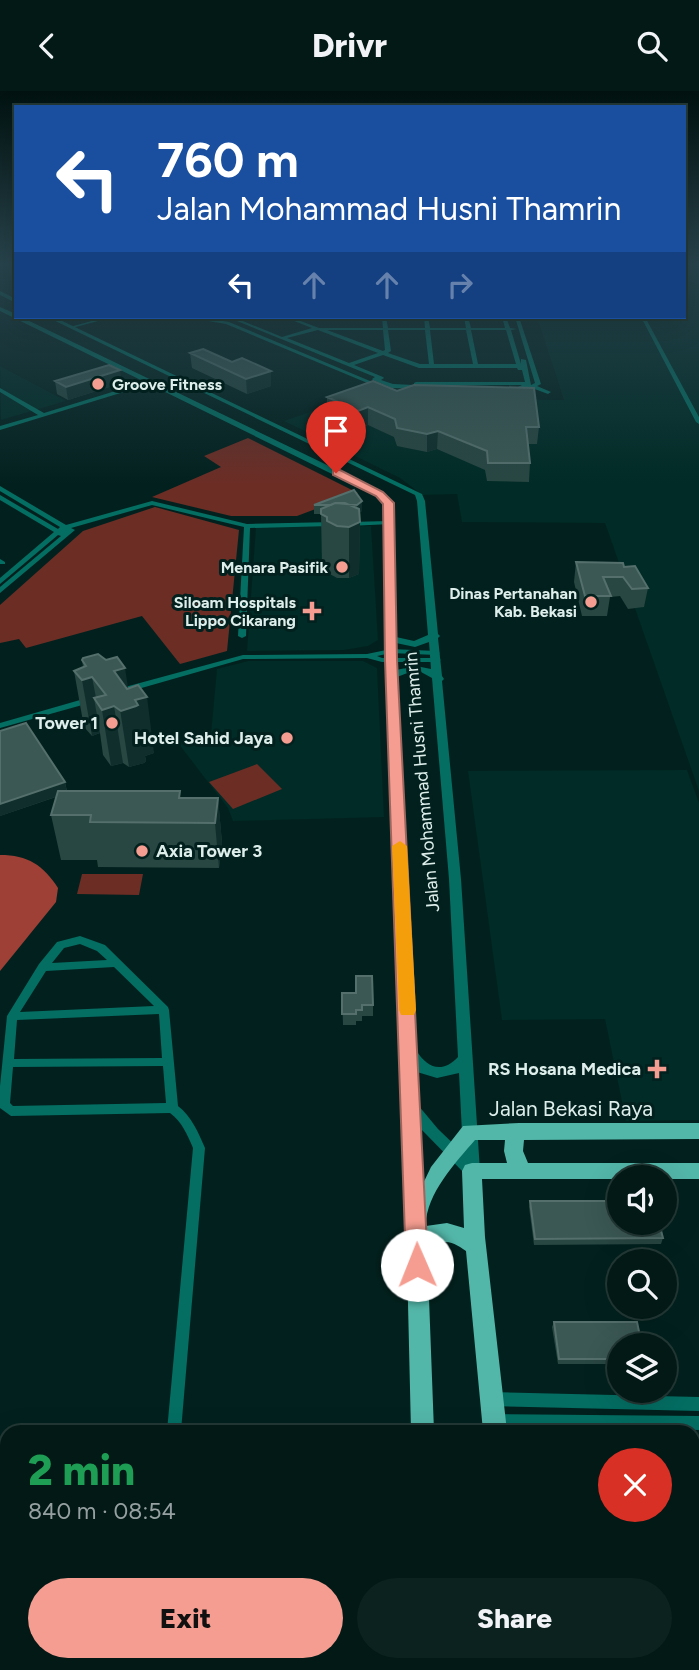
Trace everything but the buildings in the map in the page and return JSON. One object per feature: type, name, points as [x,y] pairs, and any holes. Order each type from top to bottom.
[{"type":"main road","points":[[519,1131],[515,1138],[513,1154],[522,1170]]},
{"type":"main road","name":"Jalan Bekasi Raya","points":[[416,1230],[430,1183],[451,1152],[470,1132],[699,1131]]},
{"type":"main road","points":[[472,1171],[699,1171]]},
{"type":"main road","name":"Jalan Mohammad Husni Thamrin","points":[[472,1171],[476,1246],[493,1417]]},
{"type":"main road","points":[[416,1230],[450,1231],[476,1246]]},
{"type":"main road","name":"Jalan Mohammad Husni Thamrin","points":[[416,1230],[422,1425]]},
{"type":"street","name":"Jalan Mohammad Husni Thamrin","points":[[58,337],[380,494],[389,503],[391,656],[416,1230]]},
{"type":"street","name":"Jalan Mohammad Husni Thamrin","points":[[92,337],[418,494],[421,501],[425,570],[439,679],[472,1171]]},
{"type":"street","points":[[259,337],[396,383],[538,384],[519,337]]},
{"type":"street","points":[[276,337],[398,391],[525,390],[528,385],[511,337]]},
{"type":"street","points":[[272,342],[290,337]]},
{"type":"street","points":[[336,337],[419,366],[522,366]]},
{"type":"street","points":[[345,367],[388,351],[386,337]]},
{"type":"street","points":[[429,337],[432,366]]},
{"type":"street","points":[[470,337],[476,366]]},
{"type":"street","points":[[521,337],[522,366]]},
{"type":"street","points":[[653,337],[699,422]]},
{"type":"street","points":[[0,426],[148,381]]},
{"type":"street","points":[[528,385],[548,392]]},
{"type":"street","points":[[0,390],[40,413]]},
{"type":"street","points":[[210,411],[223,410],[232,403]]},
{"type":"street","points":[[228,420],[226,417],[234,411],[250,412]]},
{"type":"street","points":[[0,488],[67,530]]},
{"type":"street","points":[[1,498],[12,496]]},
{"type":"street","points":[[1,498],[67,530]]},
{"type":"street","points":[[0,582],[67,530],[157,503],[247,526],[389,523]]},
{"type":"street","points":[[242,636],[247,526]]},
{"type":"street","points":[[0,591],[67,530]]},
{"type":"street","points":[[391,639],[415,644],[435,636]]},
{"type":"street","points":[[118,692],[243,657],[437,656]]},
{"type":"street","points":[[393,676],[407,669],[417,669],[426,670],[439,679]]},
{"type":"street","points":[[0,726],[95,698]]},
{"type":"street","points":[[172,1108],[163,1010],[101,948],[80,940],[61,945],[43,967],[12,1016],[4,1105],[11,1111],[172,1108],[182,1114],[199,1148],[175,1425]]},
{"type":"street","points":[[43,967],[116,963]]},
{"type":"street","points":[[12,1016],[163,1010]]},
{"type":"street","points":[[409,1049],[412,1058],[429,1071],[452,1071],[461,1066],[466,1058]]},
{"type":"street","points":[[8,1063],[169,1062]]},
{"type":"street","points":[[411,1107],[472,1171]]},
{"type":"street","points":[[493,1417],[699,1404]]},
{"type":"street","points":[[493,1417],[699,1423]]},
{"type":"shaded area","points":[[543,337],[699,337],[699,791],[605,523],[462,522],[457,494],[422,495],[400,478],[284,421],[365,393],[399,398],[564,400]]},
{"type":"shaded area","points":[[0,366],[66,401],[1,420]]},
{"type":"shaded area","points":[[248,438],[358,493],[297,516],[231,516],[152,497],[221,467],[204,456]]},
{"type":"shaded area","points":[[155,507],[239,530],[227,651],[180,664],[142,616],[26,648],[19,639],[0,643],[0,605],[83,531]]},
{"type":"shaded area","points":[[371,526],[378,640],[368,646],[344,650],[247,651],[256,527]]},
{"type":"shaded area","name":"Hotel Sahid Jaya","points":[[248,661],[363,661],[377,668],[384,817],[233,821],[228,808],[178,743],[211,734],[217,669]]},
{"type":"shaded area","points":[[257,764],[282,789],[233,809],[209,782]]},
{"type":"shaded area","points":[[687,770],[699,803],[699,1120],[626,1121],[605,1019],[502,1020],[468,771]]},
{"type":"shaded area","points":[[0,855],[27,859],[47,873],[58,888],[56,902],[0,971]]},
{"type":"shaded area","points":[[82,874],[143,874],[139,895],[77,894]]},
{"type":"slow traffic","points":[[400,846],[407,1010]]},
{"type":"place","name":"Groove Fitness","points":[[98,384]]},
{"type":"place","name":"Menara Pasifik","points":[[342,567]]},
{"type":"place","name":"Dinas Pertanahan Kab. Bekasi","points":[[591,602]]},
{"type":"place","name":"Siloam Hospitals Lippo Cikarang","points":[[312,611]]},
{"type":"place","name":"Tower 1","points":[[112,723]]},
{"type":"place","name":"Hotel Sahid Jaya","points":[[287,738]]},
{"type":"place","name":"Axia Tower 3","points":[[142,851]]},
{"type":"place","name":"RS Hosana Medica","points":[[657,1069]]},
{"type":"route","points":[[336,473],[380,494],[389,503],[391,660],[417,1265]]}]
